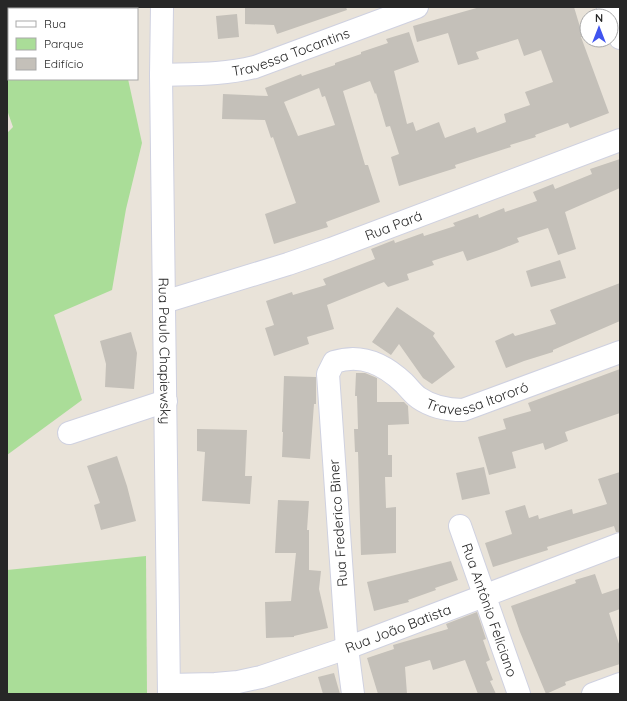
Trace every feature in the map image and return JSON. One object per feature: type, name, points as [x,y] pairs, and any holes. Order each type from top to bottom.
[{"type":"street","name":"Rua Paulo Chapiewsky","points":[[162,7],[161,75],[169,690]]},
{"type":"street","name":"Travessa Tocantins","points":[[161,75],[220,74],[255,67],[417,7]]},
{"type":"street","points":[[608,7],[620,38]]},
{"type":"street","name":"Rua Pará","points":[[164,302],[324,251],[620,140]]},
{"type":"street","name":"Travessa Itororó","points":[[342,359],[368,360],[381,365],[393,373],[418,398],[429,404],[453,410],[463,410],[620,352]]},
{"type":"street","name":"Rua Frederico Biner","points":[[342,359],[334,362],[328,374],[347,648],[353,694]]},
{"type":"street","points":[[69,433],[166,401]]},
{"type":"street","name":"Rua Antônio Feliciano","points":[[460,526],[519,694]]},
{"type":"street","name":"Rua João Batista","points":[[169,690],[253,679],[347,648],[620,544]]},
{"type":"street","points":[[593,694],[620,684]]},
{"type":"green space","points":[[7,7],[112,7],[8,8],[8,80],[128,80],[142,143],[126,209],[112,290],[54,315],[82,400],[7,455],[7,133],[13,127],[7,110]]},
{"type":"green space","points":[[146,556],[147,694],[7,694],[7,570]]},
{"type":"building","points":[[245,7],[346,7],[347,10],[277,34],[274,25],[245,24]]},
{"type":"building","points":[[480,7],[574,7],[579,24],[579,48],[585,48],[609,113],[570,128],[568,123],[535,135],[536,137],[510,145],[511,147],[455,165],[456,168],[399,186],[391,157],[399,154],[390,126],[386,127],[376,93],[375,94],[370,81],[343,91],[365,165],[368,165],[380,202],[326,222],[328,227],[274,244],[265,214],[296,203],[273,137],[271,138],[265,120],[222,119],[223,94],[268,96],[265,88],[301,74],[302,76],[335,65],[335,63],[361,54],[361,52],[388,43],[386,39],[409,32],[419,62],[394,71],[407,124],[413,122],[416,131],[439,122],[445,138],[475,127],[477,133],[506,122],[504,114],[530,105],[525,92],[553,82],[541,50],[524,56],[518,39],[476,52],[479,59],[458,65],[448,33],[417,42],[413,26]],"holes":[[[319,88],[322,97],[325,96],[335,125],[298,136],[284,102]]]},
{"type":"building","points":[[237,14],[239,37],[218,39],[216,16]]},
{"type":"building","points":[[620,159],[620,188],[565,212],[576,249],[558,255],[548,228],[517,238],[519,242],[467,261],[463,251],[432,261],[434,265],[407,274],[409,280],[388,287],[384,282],[327,305],[334,329],[307,337],[309,344],[274,356],[265,328],[274,325],[266,301],[292,292],[293,295],[326,285],[323,279],[375,259],[371,249],[394,240],[395,243],[423,233],[424,236],[455,226],[453,223],[478,214],[479,218],[504,208],[505,212],[537,201],[533,192],[553,184],[555,189],[592,174],[590,169]]},
{"type":"building","points":[[560,260],[566,278],[531,287],[526,271]]},
{"type":"building","points":[[620,283],[620,321],[553,350],[553,352],[506,368],[495,341],[513,333],[515,336],[556,324],[550,310]]},
{"type":"building","points":[[397,307],[435,333],[433,336],[455,367],[432,384],[423,378],[399,344],[391,355],[372,342]]},
{"type":"building","points":[[131,332],[137,353],[134,389],[105,387],[106,364],[100,341]]},
{"type":"building","points":[[620,369],[620,413],[565,432],[568,441],[545,450],[543,443],[512,452],[516,468],[489,475],[478,437],[506,429],[503,419],[531,411],[528,403]]},
{"type":"building","points":[[356,373],[365,373],[377,378],[377,402],[404,402],[408,406],[409,424],[388,425],[388,455],[392,455],[392,477],[385,477],[386,508],[396,507],[396,553],[361,555],[358,452],[355,452],[354,429],[358,429],[357,396],[355,396]]},
{"type":"building","points":[[284,376],[316,377],[316,404],[314,404],[310,459],[282,457]]},
{"type":"building","points":[[197,429],[247,430],[245,476],[252,476],[250,504],[202,501],[205,452],[197,451]]},
{"type":"building","points":[[117,456],[136,521],[101,530],[94,505],[100,503],[87,466]]},
{"type":"building","points":[[484,467],[490,494],[462,500],[456,473]]},
{"type":"building","points":[[620,472],[620,532],[616,532],[614,526],[547,547],[548,550],[493,567],[485,543],[512,534],[505,511],[525,505],[529,518],[538,515],[539,519],[572,509],[573,514],[607,504],[598,479]]},
{"type":"building","points":[[278,500],[309,501],[307,530],[309,530],[309,570],[321,571],[319,589],[328,628],[294,637],[266,638],[265,602],[291,601],[296,553],[275,553]]},
{"type":"building","points":[[451,561],[458,580],[408,600],[409,602],[374,611],[367,582]]},
{"type":"building","points":[[595,574],[602,594],[620,588],[620,609],[609,613],[620,647],[620,664],[565,682],[566,685],[546,694],[520,632],[511,606],[576,583],[575,580]]},
{"type":"building","points":[[477,612],[486,639],[483,640],[490,660],[486,662],[493,680],[490,681],[496,694],[478,694],[465,660],[433,670],[430,660],[405,667],[407,694],[378,694],[367,658],[394,649],[393,645],[448,629],[446,624]]},
{"type":"building","points":[[334,673],[340,694],[323,694],[318,677]]}]
